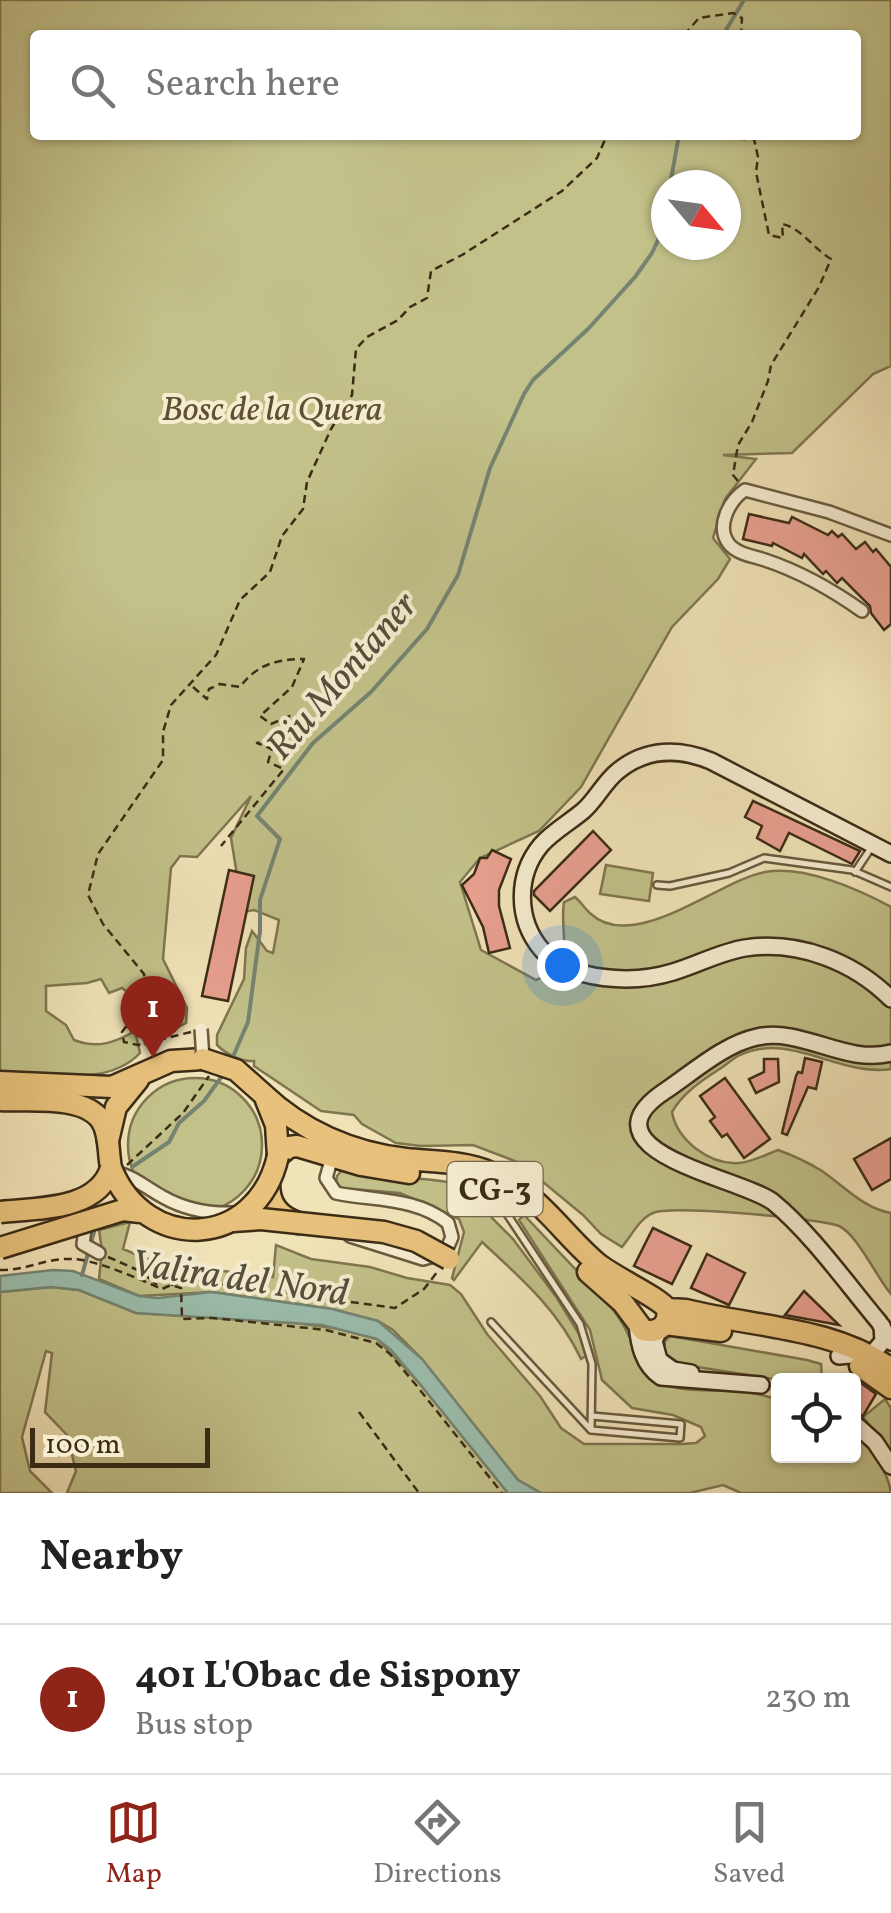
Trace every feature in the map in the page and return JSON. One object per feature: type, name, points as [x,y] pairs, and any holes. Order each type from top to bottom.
[{"type":"highway","points":[[0,1082],[112,1087],[172,1062],[206,1068]]},
{"type":"highway","name":"CG-3","points":[[206,1068],[236,1070],[332,1157],[376,1169],[465,1178],[509,1202],[647,1331],[660,1310]]},
{"type":"highway","points":[[108,1141],[116,1107],[143,1075]]},
{"type":"highway","points":[[229,1222],[253,1205],[269,1183],[278,1156],[276,1125],[263,1094]]},
{"type":"highway","points":[[0,1100],[78,1105],[100,1120],[122,1192],[140,1212],[160,1224],[184,1230],[253,1219],[305,1224],[400,1235],[449,1253]]},
{"type":"highway","points":[[278,1156],[289,1147],[315,1141]]},
{"type":"highway","name":"CG-3","points":[[315,1141],[477,1168],[518,1187],[546,1209],[600,1266],[660,1310],[813,1336],[891,1369]]},
{"type":"highway","points":[[0,1212],[58,1206],[82,1199],[117,1171]]},
{"type":"highway","points":[[269,1183],[273,1205],[292,1221],[305,1224]]},
{"type":"highway","points":[[0,1248],[123,1210],[140,1212]]},
{"type":"highway","points":[[635,1320],[636,1306],[660,1310]]},
{"type":"highway","name":"CG-3","points":[[853,1353],[891,1388]]},
{"type":"main road","points":[[891,854],[712,761],[685,752],[665,751],[644,756],[617,772],[588,807],[543,842],[528,866],[522,887],[522,910],[531,934],[544,952],[568,968],[591,975],[640,978],[670,973],[747,948],[782,948],[811,952],[854,968],[891,1000]]},
{"type":"main road","points":[[891,1054],[870,1056],[784,1037],[754,1037],[716,1057],[654,1099],[642,1112],[640,1126],[646,1143],[663,1156],[771,1200],[878,1321],[891,1342]]},
{"type":"main road","points":[[660,1310],[654,1348],[658,1360],[668,1368],[771,1387]]},
{"type":"main road","points":[[635,1320],[648,1366],[661,1377],[761,1385]]},
{"type":"main road","points":[[853,1353],[880,1346],[878,1321]]},
{"type":"main road","points":[[861,1429],[891,1466]]},
{"type":"street","points":[[862,611],[824,585],[742,553],[729,544],[724,530],[726,512],[734,498],[745,490],[828,512],[891,535]]},
{"type":"street","points":[[199,1031],[206,1068]]},
{"type":"street","points":[[100,1253],[82,1244],[91,1187],[106,1171],[117,1171],[192,1210],[276,1218],[423,1258],[449,1253],[452,1229],[441,1217],[397,1201],[340,1195],[332,1190],[326,1178],[332,1157]]},
{"type":"lane","points":[[855,872],[873,846]]},
{"type":"lane","points":[[656,885],[682,884],[764,858],[855,872],[891,887]]},
{"type":"lane","points":[[477,1168],[509,1202],[580,1324],[592,1364],[590,1430]]},
{"type":"lane","points":[[509,1202],[546,1209]]},
{"type":"lane","points":[[492,1322],[590,1430],[680,1438],[681,1424],[592,1416]]},
{"type":"path","points":[[688,30],[699,18],[733,12],[742,18],[741,30]]},
{"type":"path","points":[[199,1031],[138,1045],[124,1042],[122,1032],[146,998],[144,974],[103,924],[88,895],[98,854],[163,760],[163,732],[171,705],[216,655],[240,600],[270,572],[282,536],[303,508],[306,482],[352,396],[356,349],[427,298],[431,271],[462,256],[562,191],[597,158],[605,140]]},
{"type":"path","points":[[745,490],[734,475],[738,446],[752,422],[771,365],[820,287],[830,259],[808,244],[792,226],[782,224],[783,238],[769,235],[756,172],[754,140]]},
{"type":"path","points":[[192,686],[207,699],[209,689],[220,684],[240,686],[249,675],[277,659],[304,659],[292,687],[260,716],[271,724],[290,716],[313,721],[300,735],[257,743],[272,748],[268,762],[284,768],[221,846]]},
{"type":"path","points":[[117,1171],[183,1113],[206,1068]]},
{"type":"path","points":[[100,1253],[142,1272],[162,1289]]},
{"type":"path","points":[[0,1270],[19,1271],[74,1258],[162,1289],[192,1280],[395,1308],[431,1283],[449,1253]]},
{"type":"path","points":[[171,1285],[181,1288],[182,1319],[213,1318],[326,1330],[376,1343],[398,1364],[502,1493]]},
{"type":"path","points":[[359,1412],[419,1493]]},
{"type":"green space","name":"Bosc de la Quera","points":[[0,0],[891,0],[891,366],[873,374],[792,453],[723,455],[756,459],[725,499],[713,538],[730,559],[718,579],[672,627],[581,787],[539,831],[480,858],[460,882],[481,950],[536,980],[558,971],[563,953],[564,902],[575,897],[591,914],[609,924],[630,925],[678,911],[747,877],[780,871],[830,880],[891,907],[891,1069],[871,1070],[795,1051],[757,1049],[738,1056],[699,1083],[672,1112],[687,1141],[706,1155],[739,1163],[778,1150],[822,1171],[854,1196],[891,1213],[891,1294],[846,1231],[804,1219],[665,1211],[644,1219],[622,1247],[601,1234],[520,1163],[473,1145],[396,1143],[362,1124],[354,1115],[321,1111],[254,1066],[254,1061],[239,1059],[217,1045],[217,1035],[244,979],[246,948],[252,931],[273,953],[279,920],[254,910],[243,912],[231,838],[251,796],[197,857],[180,856],[171,868],[163,959],[187,1008],[186,1023],[145,1044],[142,1030],[153,1024],[164,1004],[160,989],[151,985],[139,1001],[122,988],[109,993],[101,979],[46,986],[46,1011],[66,1025],[74,1040],[105,1043],[135,1031],[140,1053],[126,1064],[93,1075],[0,1073]]},
{"type":"green space","points":[[606,865],[653,873],[649,901],[600,894]]},
{"type":"green space","points":[[195,1078],[221,1083],[242,1098],[257,1119],[262,1145],[257,1171],[242,1192],[221,1207],[195,1212],[169,1207],[148,1192],[133,1171],[128,1145],[133,1119],[148,1098],[169,1083]]},
{"type":"green space","points":[[343,1169],[454,1183],[489,1196],[492,1218],[513,1239],[557,1298],[579,1334],[586,1356],[581,1359],[550,1310],[482,1242],[452,1278],[464,1232],[459,1219],[400,1193],[341,1188],[336,1183]]},
{"type":"green space","points":[[524,1215],[580,1274],[610,1298],[607,1303],[658,1382],[682,1389],[748,1392],[771,1397],[771,1463],[861,1463],[861,1440],[878,1460],[891,1493],[741,1493],[723,1485],[690,1493],[541,1493],[518,1480],[422,1359],[378,1321],[332,1309],[213,1292],[139,1296],[99,1279],[99,1230],[130,1222],[123,1249],[157,1263],[273,1277],[276,1245],[311,1259],[450,1285],[461,1294],[487,1334],[540,1396],[561,1428],[584,1444],[682,1444],[696,1443],[705,1436],[701,1427],[673,1415],[632,1408],[602,1380],[590,1330],[519,1220]]},
{"type":"green space","points":[[51,1287],[79,1290],[136,1313],[296,1323],[377,1339],[420,1384],[508,1493],[67,1493],[76,1471],[67,1435],[45,1412],[52,1353],[46,1351],[22,1437],[30,1471],[52,1493],[0,1493],[0,1292]]},
{"type":"green space","points":[[670,1336],[807,1360],[821,1364],[822,1373],[771,1373],[771,1379],[678,1364],[664,1355],[665,1341]]},
{"type":"green space","points":[[885,1399],[891,1408],[891,1454],[863,1417]]},
{"type":"shaded area","points":[[73,1271],[139,1296],[158,1298],[211,1292],[332,1309],[378,1321],[422,1359],[518,1480],[541,1493],[508,1493],[420,1384],[377,1339],[322,1325],[136,1313],[79,1290],[51,1287],[0,1292],[0,1276]]},
{"type":"building","points":[[749,514],[789,523],[792,517],[828,535],[832,531],[838,537],[842,534],[856,549],[865,542],[873,552],[876,549],[891,567],[891,624],[884,630],[870,606],[842,578],[837,583],[804,554],[802,558],[773,543],[772,546],[743,539]]},
{"type":"building","points":[[753,801],[860,851],[852,864],[789,833],[780,851],[757,838],[762,826],[745,817]]},
{"type":"building","points":[[593,831],[611,850],[550,911],[534,891]]},
{"type":"building","points":[[492,850],[511,859],[499,890],[510,948],[489,953],[483,927],[462,885],[474,874],[480,858],[487,858]]},
{"type":"building","points":[[229,870],[254,876],[228,1001],[202,996]]},
{"type":"building","points":[[805,1058],[822,1062],[816,1089],[808,1087],[787,1135],[782,1133],[796,1076],[802,1073]]},
{"type":"building","points":[[764,1059],[778,1059],[779,1082],[756,1093],[749,1079],[764,1072]]},
{"type":"building","points":[[725,1078],[770,1139],[744,1158],[727,1134],[722,1137],[710,1121],[715,1117],[700,1096]]},
{"type":"building","points":[[891,1138],[891,1179],[872,1190],[854,1159]]},
{"type":"building","points":[[653,1228],[691,1246],[672,1284],[634,1266]]},
{"type":"building","points":[[707,1254],[745,1273],[729,1305],[691,1288]]},
{"type":"building","points":[[804,1291],[839,1325],[785,1315]]},
{"type":"building","points":[[861,1383],[876,1394],[861,1415]]},
{"type":"waterway","name":"Riu Montaner","points":[[726,30],[744,0]]},
{"type":"waterway","name":"Riu Montaner","points":[[673,170],[678,140]]},
{"type":"waterway","name":"Riu Montaner","points":[[232,1059],[248,1022],[260,931],[260,900],[280,839],[257,816],[313,743],[371,692],[427,629],[458,575],[490,468],[524,394],[533,380],[588,329],[651,254]]},
{"type":"waterway","name":"Riu Montaner","points":[[132,1167],[169,1142],[179,1123],[204,1101],[225,1072]]},
{"type":"waterway","name":"Riu Montaner","points":[[82,1275],[94,1232]]},
{"type":"place","name":"401 L'Obac de Sispony","points":[[153,1058]]},
{"type":"water label","name":"Valira del Nord","points":[[240,1277]]}]
